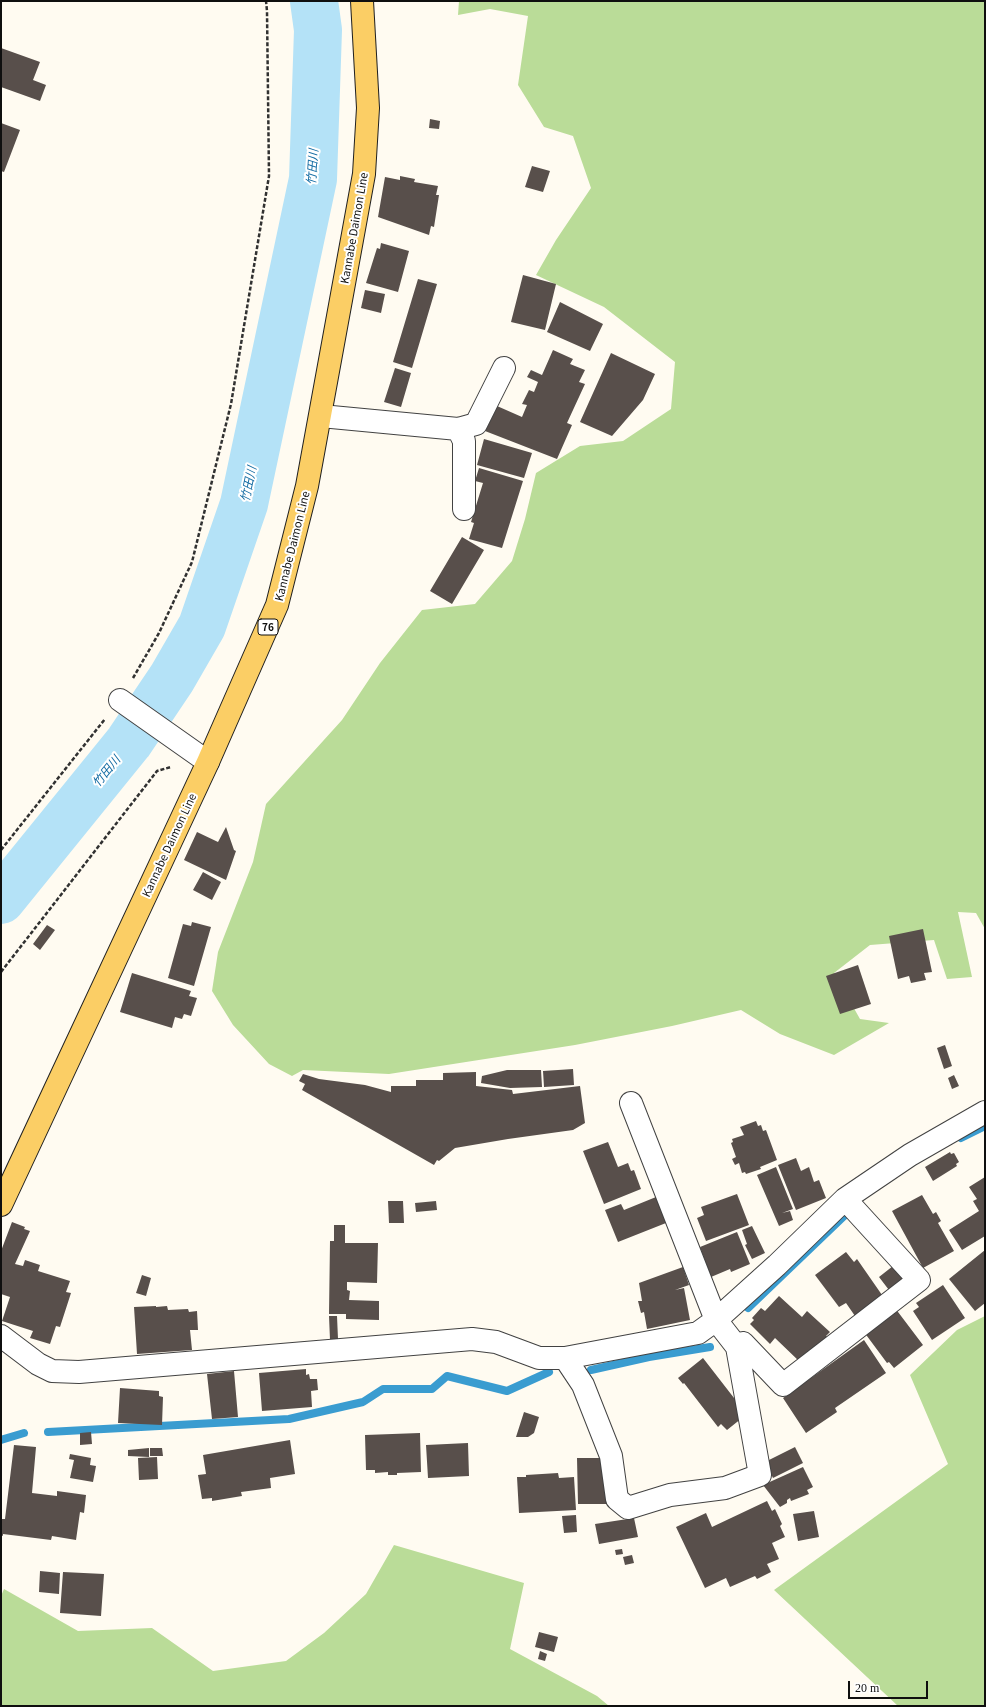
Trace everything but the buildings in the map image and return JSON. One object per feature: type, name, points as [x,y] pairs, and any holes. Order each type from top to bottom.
[{"type":"main road","name":"Kannabe Daimon Line","points":[[1,1204],[208,762],[277,605],[307,486],[364,174],[368,108],[362,1]]},
{"type":"street","points":[[321,416],[458,429],[476,424],[504,368]]},
{"type":"street","points":[[458,429],[464,441],[464,509]]},
{"type":"street","points":[[124,703],[208,762]]},
{"type":"street","points":[[565,1358],[583,1385],[611,1456],[617,1499],[628,1508],[670,1495],[725,1488],[760,1475],[737,1347],[716,1320],[632,1103]]},
{"type":"street","points":[[1,1336],[38,1364],[52,1371],[79,1372],[472,1340],[496,1342],[539,1358],[565,1358],[698,1333],[716,1320],[777,1265],[845,1199],[910,1154],[985,1112]]},
{"type":"street","points":[[737,1347],[743,1344],[783,1385],[919,1280],[845,1199]]},
{"type":"path","points":[[1,850],[124,703],[192,562],[231,404],[269,176],[266,1]]},
{"type":"path","points":[[1,972],[157,771],[180,764],[208,762]]},
{"type":"green space","points":[[459,1],[985,1],[985,929],[976,913],[958,912],[972,977],[947,979],[934,940],[870,945],[834,973],[860,1019],[889,1023],[834,1055],[780,1034],[741,1010],[672,1026],[575,1045],[389,1074],[303,1070],[292,1076],[269,1064],[233,1025],[212,991],[218,952],[253,862],[266,804],[342,720],[380,663],[422,610],[475,604],[512,561],[525,519],[536,473],[580,446],[623,441],[671,409],[675,362],[604,307],[536,275],[556,240],[591,188],[573,136],[544,127],[518,85],[528,16],[490,9],[458,15]]},
{"type":"green space","points":[[985,1316],[985,1706],[898,1706],[774,1590],[948,1464],[910,1375],[957,1330]]},
{"type":"green space","points":[[394,1545],[524,1583],[510,1649],[597,1696],[609,1706],[1,1706],[1,1596],[4,1589],[78,1631],[152,1628],[213,1671],[286,1661],[324,1633],[366,1594]]},
{"type":"waterway","name":"竹田川","points":[[1,900],[129,742],[172,678],[202,626],[244,504],[313,179],[318,30],[314,1]]},
{"type":"waterway","points":[[961,1138],[985,1126]]},
{"type":"waterway","points":[[748,1308],[845,1215]]},
{"type":"waterway","points":[[591,1370],[649,1357],[710,1347]]},
{"type":"waterway","points":[[48,1432],[289,1419],[363,1402],[383,1389],[432,1389],[447,1376],[507,1391],[549,1372]]},
{"type":"waterway","points":[[1,1440],[24,1433]]}]
